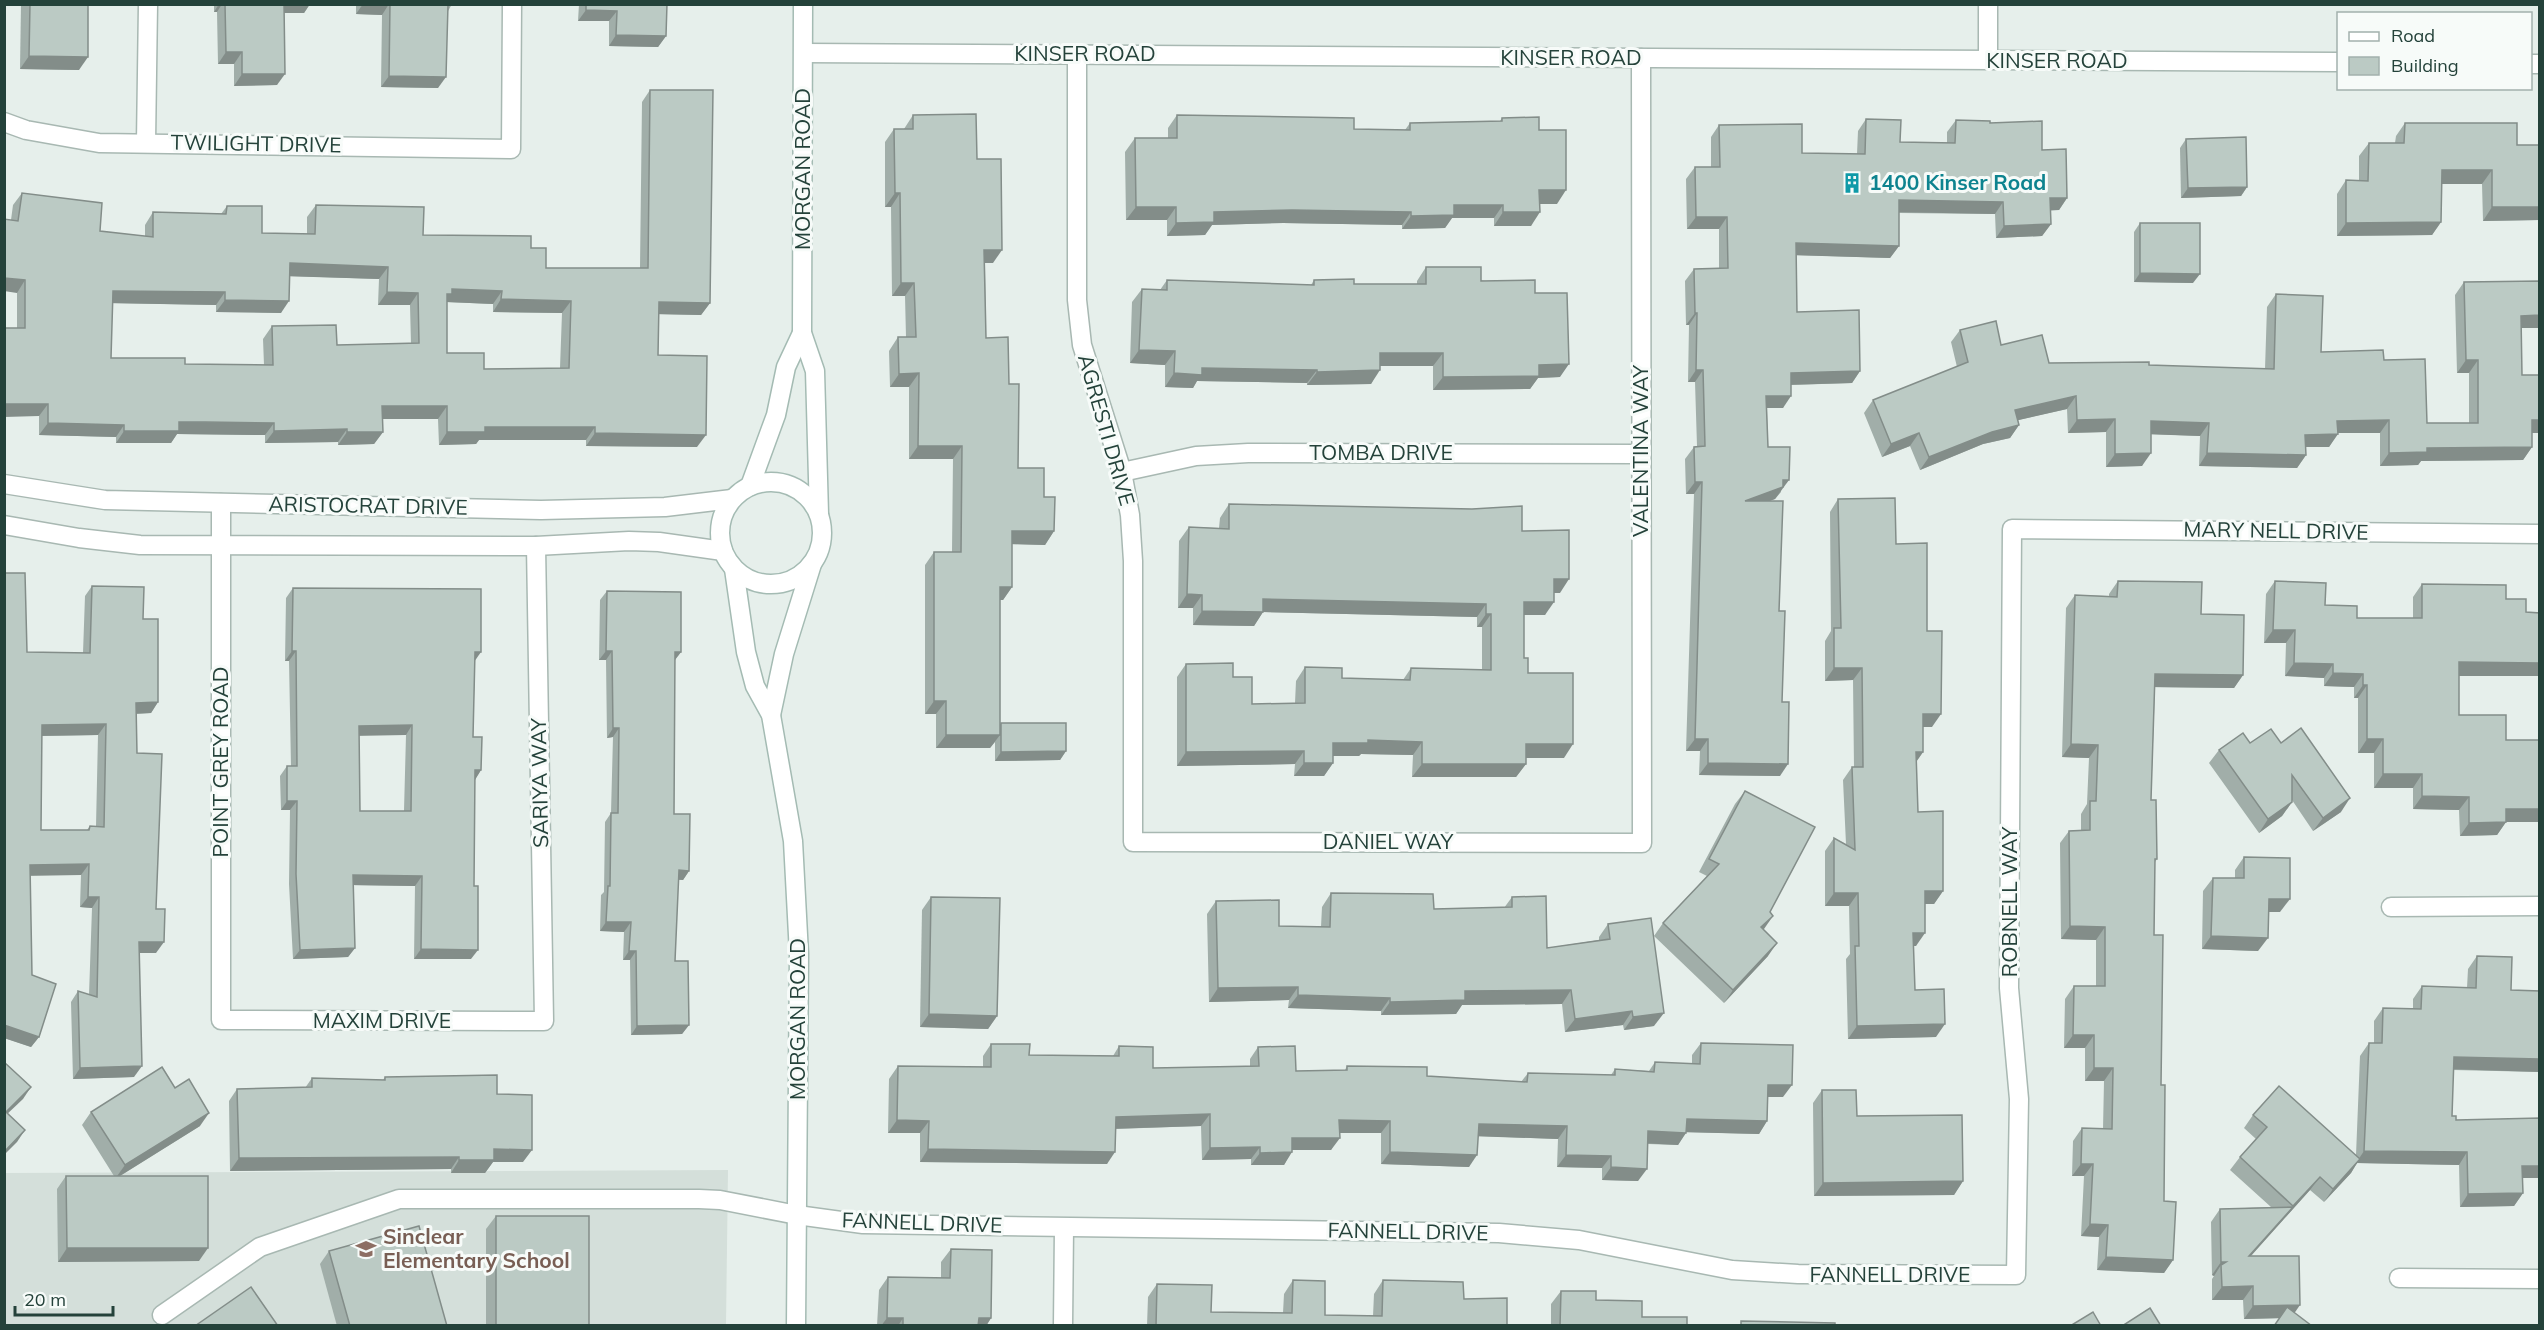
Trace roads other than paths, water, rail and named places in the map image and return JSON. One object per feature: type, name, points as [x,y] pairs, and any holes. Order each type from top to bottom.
[{"type":"street","points":[[146,142],[148,4]]},
{"type":"street","name":"TWILIGHT DRIVE","points":[[4,122],[26,130],[99,143],[511,149],[512,4]]},
{"type":"street","name":"MORGAN ROAD","points":[[803,4],[802,333],[815,371],[819,514]]},
{"type":"street","points":[[1988,4],[1988,60]]},
{"type":"street","name":"KINSER ROAD","points":[[804,53],[2337,62]]},
{"type":"street","name":"AGRESTI DRIVE","points":[[1077,54],[1078,312],[1082,345],[1122,472],[1130,515],[1133,561],[1133,842]]},
{"type":"street","name":"VALENTINA WAY","points":[[1641,58],[1642,843]]},
{"type":"street","name":"MORGAN ROAD","points":[[750,486],[776,415],[786,367],[802,333]]},
{"type":"street","name":"TOMBA DRIVE","points":[[1122,472],[1196,456],[1248,453],[1641,454]]},
{"type":"street","points":[[766,482],[798,489],[810,500],[819,514],[822,530],[820,546],[813,561],[803,572],[790,580],[776,584],[761,583],[747,578],[735,569],[723,551],[719,538],[720,524],[725,510],[732,499],[750,486],[766,482]]},
{"type":"street","name":"ARISTOCRAT DRIVE","points":[[4,484],[105,500],[540,510],[674,506],[732,499]]},
{"type":"street","name":"POINT GREY ROAD","points":[[220,503],[221,1020]]},
{"type":"street","name":"ARISTOCRAT DRIVE","points":[[4,525],[80,538],[140,544],[536,546],[629,541],[659,542],[723,551]]},
{"type":"street","name":"MARY NELL DRIVE","points":[[2012,529],[2540,534]]},
{"type":"street","name":"ROBNELL WAY","points":[[2012,529],[2009,988],[2019,1099],[2016,1275]]},
{"type":"street","name":"SARIYA WAY","points":[[536,546],[544,1021]]},
{"type":"street","name":"MORGAN ROAD","points":[[771,715],[784,654],[813,561]]},
{"type":"street","name":"MORGAN ROAD","points":[[735,569],[746,652],[755,686],[771,715],[793,841],[799,954],[796,1326]]},
{"type":"street","name":"DANIEL WAY","points":[[1133,842],[1642,843]]},
{"type":"street","points":[[2391,907],[2540,906]]},
{"type":"street","name":"MAXIM DRIVE","points":[[221,1020],[544,1021]]},
{"type":"street","name":"FANNELL DRIVE","points":[[162,1315],[260,1247],[399,1199],[699,1198],[863,1224],[1499,1233],[1579,1240],[1732,1270],[1798,1274],[2016,1275]]},
{"type":"street","points":[[1063,1326],[1064,1228]]},
{"type":"street","points":[[2399,1278],[2540,1279]]},
{"type":"place","name":"1400 Kinser Road","points":[[1852,183]]},
{"type":"place","name":"Sinclear Elementary School","points":[[366,1249]]}]
